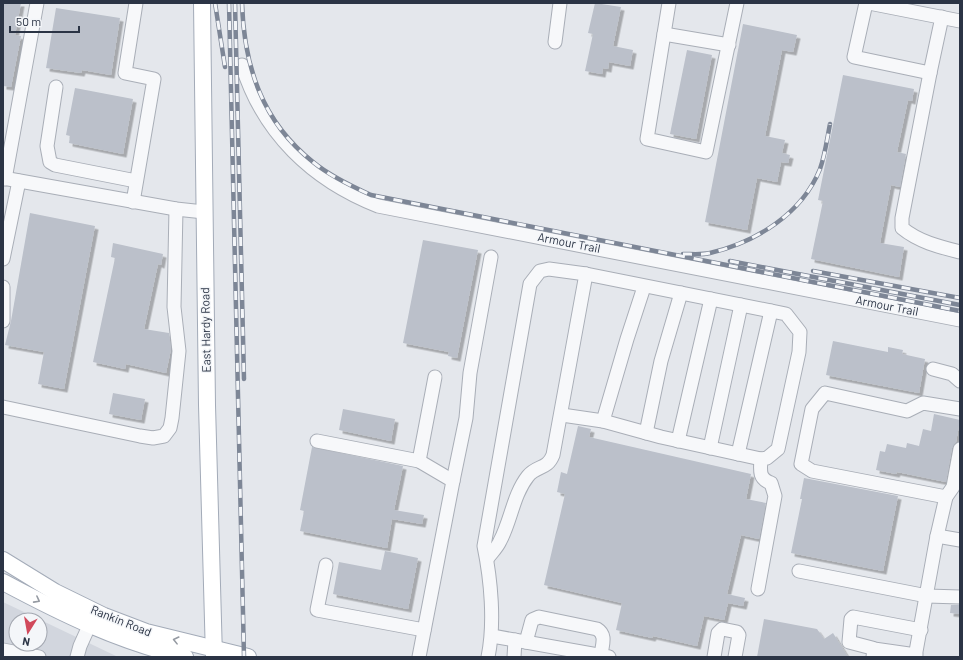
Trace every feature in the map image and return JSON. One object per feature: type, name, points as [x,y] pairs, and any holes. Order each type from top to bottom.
[{"type":"main road","name":"East Hardy Road","points":[[202,3],[204,212],[214,653]]},
{"type":"main road","name":"Rankin Road","points":[[3,560],[54,592],[104,616],[146,632],[214,653],[248,657]]},
{"type":"main road","name":"Rankin Road","points":[[3,582],[89,626],[154,649],[184,657]]},
{"type":"street","points":[[37,3],[4,179],[133,202],[204,212]]},
{"type":"street","points":[[133,202],[154,79],[125,73],[136,3]]},
{"type":"street","points":[[555,42],[560,3]]},
{"type":"street","points":[[669,3],[647,139],[706,152],[737,3]]},
{"type":"street","points":[[866,3],[854,57],[930,73]]},
{"type":"street","points":[[869,3],[960,21]]},
{"type":"street","points":[[942,17],[902,218],[902,228],[912,236],[939,247],[960,252]]},
{"type":"street","points":[[664,34],[729,45]]},
{"type":"street","name":"Armour Trail","points":[[242,65],[252,94],[267,121],[296,155],[330,182],[378,206],[960,320]]},
{"type":"street","points":[[56,86],[47,146],[50,162],[55,165],[136,181]]},
{"type":"street","points":[[3,260],[19,181]]},
{"type":"street","points":[[3,407],[140,436],[153,438],[164,436],[170,428],[172,418],[179,351],[174,307],[176,209]]},
{"type":"street","points":[[419,657],[466,418],[470,373],[491,257]]},
{"type":"street","points":[[488,657],[492,636],[487,559],[484,546],[530,284],[540,271],[549,269],[586,274],[786,314],[800,332],[798,352],[778,448],[767,458],[761,459],[678,441],[603,421],[562,416]]},
{"type":"street","points":[[487,559],[500,542],[518,494],[528,476],[535,470],[546,466],[551,462],[562,416],[586,274]]},
{"type":"street","points":[[603,421],[644,286]]},
{"type":"street","points":[[3,287],[3,321]]},
{"type":"street","points":[[646,433],[661,361],[681,293]]},
{"type":"street","points":[[678,441],[710,299]]},
{"type":"street","points":[[710,448],[741,305]]},
{"type":"street","points":[[738,454],[771,311]]},
{"type":"street","points":[[933,369],[952,374],[960,381]]},
{"type":"street","points":[[419,461],[435,377]]},
{"type":"street","points":[[953,490],[812,471],[801,464],[812,409],[825,393],[907,411],[922,404],[960,409]]},
{"type":"street","points":[[317,441],[419,461],[453,481]]},
{"type":"street","points":[[920,630],[853,617],[851,620],[849,642],[874,653],[916,656],[937,536],[953,490],[960,449]]},
{"type":"street","points":[[758,589],[775,496],[771,483],[764,481],[761,477],[761,459]]},
{"type":"street","points":[[937,536],[960,540]]},
{"type":"street","points":[[326,565],[317,610],[424,630]]},
{"type":"street","points":[[799,571],[927,596],[960,597]]},
{"type":"street","points":[[492,636],[521,641],[605,656],[603,635],[597,629],[539,617],[532,620],[521,641],[514,657]]},
{"type":"street","points":[[77,657],[89,626]]},
{"type":"street","points":[[714,657],[718,633],[722,629],[737,632],[739,635],[735,657]]},
{"type":"street","points":[[3,650],[38,657]]},
{"type":"shaded area","points":[[3,602],[24,612],[8,612],[8,652],[48,652],[48,624],[119,657],[3,657]]},
{"type":"building","points":[[3,3],[21,3],[15,35],[21,36],[11,87],[3,86]]},
{"type":"building","points":[[595,3],[621,7],[613,46],[633,50],[630,66],[609,62],[608,69],[603,68],[602,74],[585,71],[593,34],[588,33]]},
{"type":"building","points":[[56,8],[120,18],[111,75],[82,70],[81,73],[46,68]]},
{"type":"building","points":[[743,24],[797,35],[793,52],[782,50],[765,136],[785,140],[782,153],[790,155],[788,163],[781,162],[777,182],[757,178],[747,230],[705,222]]},
{"type":"building","points":[[687,50],[712,55],[696,139],[670,134]]},
{"type":"building","points":[[843,75],[914,89],[912,101],[908,100],[897,152],[906,154],[900,187],[891,185],[880,243],[904,247],[899,277],[811,259],[823,201],[818,200]]},
{"type":"building","points":[[75,88],[133,99],[123,154],[69,143],[70,136],[66,135]]},
{"type":"building","points":[[30,213],[95,226],[64,389],[38,384],[44,352],[5,345],[11,321]]},
{"type":"building","points":[[423,240],[478,250],[457,358],[448,356],[449,352],[403,343]]},
{"type":"building","points":[[113,243],[163,254],[161,265],[158,264],[144,329],[169,333],[171,349],[166,373],[126,364],[125,369],[93,362],[115,258],[111,257]]},
{"type":"building","points":[[833,341],[888,352],[888,347],[903,350],[902,354],[925,359],[919,393],[826,375]]},
{"type":"building","points":[[113,393],[145,399],[141,420],[109,414]]},
{"type":"building","points":[[343,409],[395,419],[391,441],[339,430]]},
{"type":"building","points":[[934,414],[960,420],[956,442],[952,448],[946,482],[897,472],[896,474],[876,470],[880,451],[885,452],[887,444],[906,448],[907,443],[919,446],[923,429],[931,431]]},
{"type":"building","points":[[578,426],[591,429],[589,437],[751,474],[746,499],[766,503],[759,539],[741,535],[727,594],[745,598],[743,606],[728,603],[724,620],[704,616],[697,646],[653,636],[652,638],[616,630],[622,603],[544,585],[565,494],[557,492],[561,472],[567,474]]},
{"type":"building","points":[[312,447],[403,466],[394,510],[424,515],[422,524],[392,519],[387,548],[300,531],[304,511],[300,510]]},
{"type":"building","points":[[804,478],[898,496],[883,571],[791,553],[802,499],[800,499]]},
{"type":"building","points":[[385,551],[418,558],[408,609],[333,594],[339,562],[381,570]]},
{"type":"building","points":[[951,605],[960,605],[960,614],[950,613]]},
{"type":"building","points":[[764,619],[817,629],[824,639],[833,633],[848,657],[757,657]]},
{"type":"railway","points":[[215,3],[225,67]]},
{"type":"railway","points":[[229,3],[244,657]]},
{"type":"railway","points":[[235,3],[244,379]]},
{"type":"railway","points":[[242,3],[247,49],[252,70],[259,91],[269,111],[281,129],[295,146],[326,172],[371,195],[960,311]]},
{"type":"railway","points":[[683,254],[710,253],[727,248],[744,242],[776,224],[802,200],[812,185],[820,169],[825,153],[830,124]]},
{"type":"railway","points":[[730,261],[960,305]]},
{"type":"railway","points":[[813,271],[960,298]]}]
